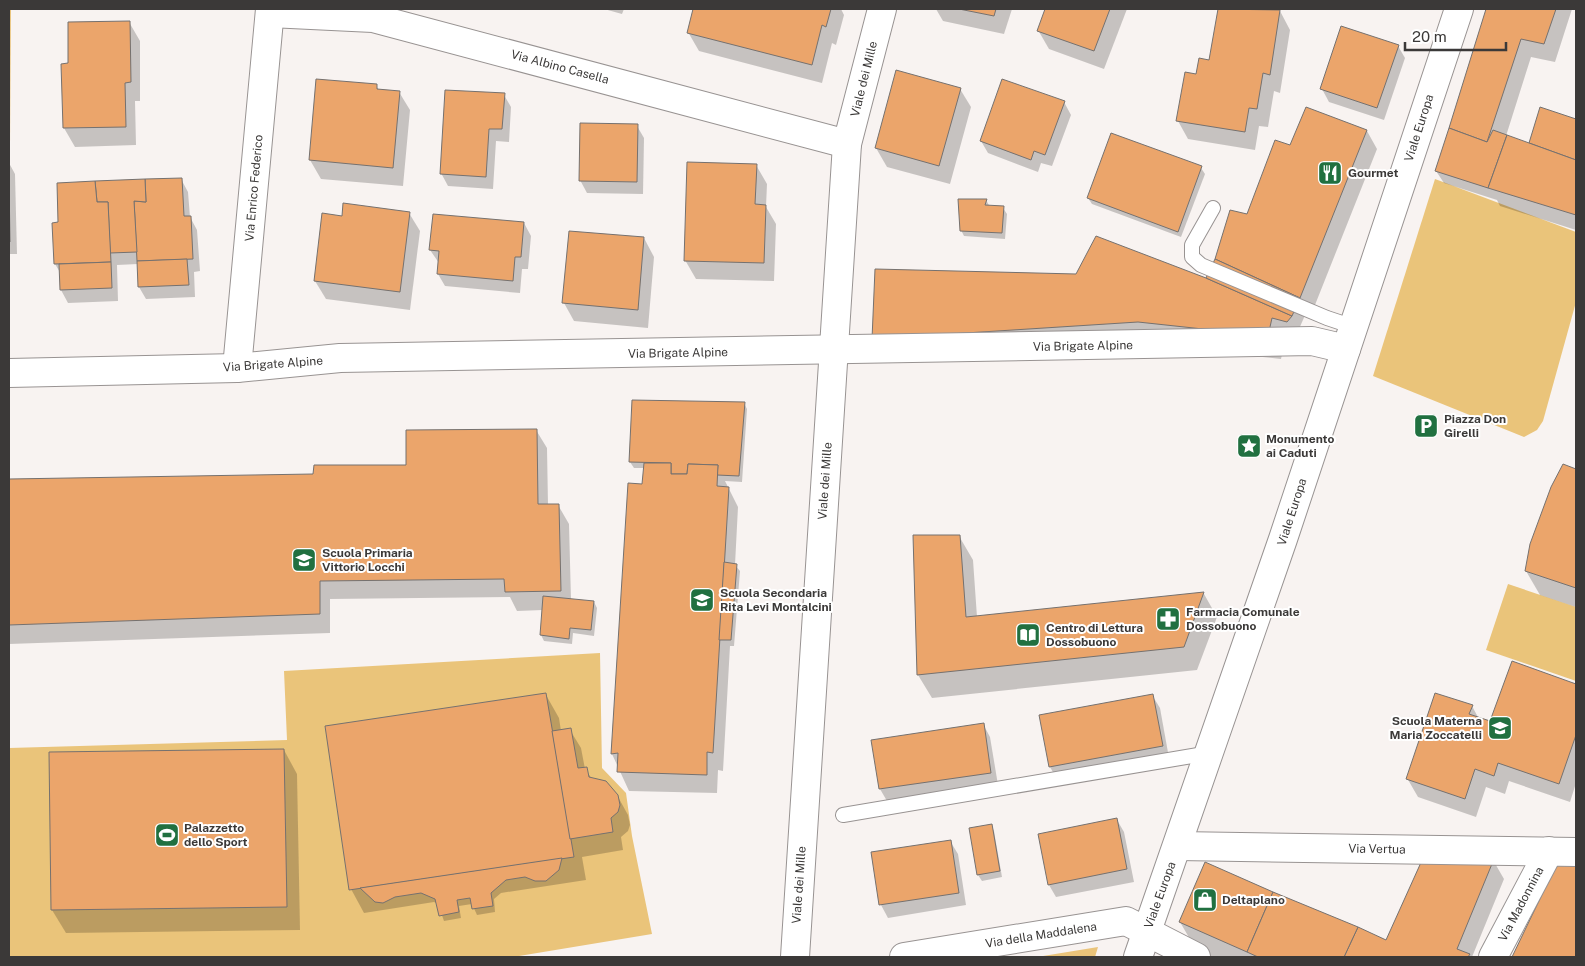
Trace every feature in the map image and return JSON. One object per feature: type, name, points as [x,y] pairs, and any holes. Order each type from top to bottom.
[{"type":"street","name":"Viale dei Mille","points":[[795,957],[847,144],[882,9]]},
{"type":"street","name":"Viale Europa","points":[[1142,945],[1210,753],[1459,9]]},
{"type":"street","name":"Via Albino Casella","points":[[270,11],[373,18],[847,144]]},
{"type":"street","name":"Via Enrico Federico","points":[[237,368],[270,11]]},
{"type":"street","name":"Via Brigate Alpine","points":[[9,373],[237,368],[340,358],[1312,341],[1350,338]]},
{"type":"street","name":"Via Vertua","points":[[1178,846],[1576,852]]},
{"type":"street","name":"Via Madonnina","points":[[1493,957],[1549,851]]},
{"type":"street","name":"Via della Maddalena","points":[[904,957],[1126,921],[1142,945]]},
{"type":"street","points":[[1142,945],[1196,957]]},
{"type":"lane","points":[[1213,208],[1192,245],[1192,258],[1220,272],[1328,318],[1350,338]]},
{"type":"lane","points":[[843,815],[1210,753]]},
{"type":"shaded area","points":[[9,9],[11,9],[10,145],[9,145]]},
{"type":"shaded area","points":[[1435,179],[1576,232],[1576,302],[1543,421],[1537,430],[1524,437],[1373,376]]},
{"type":"shaded area","points":[[1508,584],[1576,607],[1576,681],[1486,650]]},
{"type":"shaded area","points":[[600,653],[602,768],[626,793],[632,836],[652,934],[513,957],[9,957],[9,748],[287,740],[284,671]]},
{"type":"shaded area","points":[[1098,947],[1095,957],[1037,957]]},
{"type":"building","points":[[693,9],[831,9],[826,27],[822,25],[812,65],[687,33]]},
{"type":"building","points":[[959,9],[996,9],[994,16]]},
{"type":"building","points":[[1045,9],[1110,9],[1094,51],[1037,31]]},
{"type":"building","points":[[1218,9],[1280,10],[1270,75],[1263,73],[1257,109],[1249,108],[1245,132],[1176,121],[1185,72],[1196,74],[1199,58],[1209,60]]},
{"type":"building","points":[[1486,9],[1556,9],[1544,44],[1521,39],[1487,142],[1449,128]]},
{"type":"building","points":[[130,21],[131,82],[125,83],[126,127],[63,128],[61,64],[68,63],[68,22]]},
{"type":"building","points":[[1341,26],[1399,45],[1377,108],[1320,89]]},
{"type":"building","points":[[896,70],[961,88],[939,166],[875,148]]},
{"type":"building","points":[[316,79],[377,84],[377,89],[400,91],[393,168],[309,160]]},
{"type":"building","points":[[1002,79],[1065,101],[1045,155],[1034,151],[1031,160],[980,141]]},
{"type":"building","points":[[445,90],[505,93],[502,129],[489,129],[486,177],[440,174]]},
{"type":"building","points":[[1306,107],[1367,130],[1300,298],[1215,259],[1230,210],[1247,214],[1275,140],[1290,145]]},
{"type":"building","points":[[1540,107],[1576,119],[1576,160],[1529,143]]},
{"type":"building","points":[[580,123],[638,124],[637,182],[579,181]]},
{"type":"building","points":[[1449,128],[1487,142],[1493,130],[1507,135],[1488,188],[1435,171]]},
{"type":"building","points":[[1111,133],[1202,166],[1178,232],[1087,198]]},
{"type":"building","points":[[1507,135],[1576,160],[1576,215],[1488,188]]},
{"type":"building","points":[[687,162],[757,164],[755,204],[766,205],[764,263],[684,261]]},
{"type":"building","points":[[182,178],[184,216],[191,216],[193,259],[137,261],[134,201],[146,202],[145,179]]},
{"type":"building","points":[[145,179],[146,202],[134,201],[137,252],[110,253],[108,202],[97,202],[95,181]]},
{"type":"building","points":[[9,181],[10,242],[9,242]]},
{"type":"building","points":[[95,181],[97,202],[108,202],[111,262],[54,264],[52,223],[58,222],[57,183]]},
{"type":"building","points":[[958,199],[987,199],[985,205],[1004,206],[1002,233],[960,231]]},
{"type":"building","points":[[343,203],[410,212],[400,292],[314,281],[322,213],[342,216]]},
{"type":"building","points":[[433,214],[524,222],[521,257],[515,257],[513,281],[437,274],[439,251],[429,250]]},
{"type":"building","points":[[569,231],[644,237],[638,310],[562,303]]},
{"type":"building","points":[[1096,236],[1206,278],[1292,316],[1287,322],[1272,318],[1268,336],[1138,322],[872,339],[875,269],[1076,274]]},
{"type":"building","points":[[187,259],[189,285],[138,287],[137,261]]},
{"type":"building","points":[[1215,259],[1300,298],[1292,316],[1206,278]]},
{"type":"building","points":[[111,262],[112,288],[60,290],[59,264]]},
{"type":"building","points":[[632,400],[745,402],[739,476],[717,475],[718,465],[688,464],[687,474],[671,474],[671,463],[629,462]]},
{"type":"building","points":[[537,429],[538,504],[559,504],[561,591],[505,592],[504,579],[320,581],[320,614],[9,625],[9,479],[313,474],[314,465],[406,465],[406,430]]},
{"type":"building","points":[[644,463],[671,463],[671,474],[687,474],[688,464],[718,465],[717,486],[729,487],[713,753],[707,752],[707,775],[617,772],[618,753],[611,754],[628,483],[642,484]]},
{"type":"building","points":[[1563,464],[1576,469],[1576,588],[1525,571],[1530,544],[1551,487]]},
{"type":"building","points":[[913,535],[960,535],[966,617],[1204,592],[1184,647],[917,675]]},
{"type":"building","points":[[724,562],[737,564],[731,640],[719,640]]},
{"type":"building","points":[[543,596],[594,601],[591,630],[570,628],[569,639],[540,635]]},
{"type":"building","name":"Scuola Materna Maria Zoccatelli","points":[[1512,661],[1576,684],[1576,735],[1559,784],[1498,763],[1494,776],[1475,769],[1465,799],[1406,779],[1435,693],[1473,705],[1469,714],[1490,721]]},
{"type":"building","points":[[546,693],[574,857],[349,890],[325,726]]},
{"type":"building","points":[[1153,694],[1163,746],[1049,767],[1039,715]]},
{"type":"building","points":[[984,723],[991,773],[879,789],[871,740]]},
{"type":"building","points":[[571,728],[578,768],[587,767],[589,777],[606,781],[618,795],[620,805],[618,812],[611,818],[613,832],[570,839],[552,731]]},
{"type":"building","name":"Palazzetto dello Sport","points":[[284,749],[287,907],[51,910],[49,752]]},
{"type":"building","points":[[1117,818],[1127,869],[1048,885],[1038,834]]},
{"type":"building","points":[[992,824],[1000,871],[977,875],[969,828]]},
{"type":"building","points":[[951,840],[959,893],[879,905],[871,852]]},
{"type":"building","points":[[1560,857],[1576,857],[1576,957],[1512,957]]},
{"type":"building","points":[[562,858],[559,870],[546,881],[535,881],[525,877],[506,880],[491,893],[493,906],[472,909],[470,898],[457,900],[459,912],[439,916],[435,899],[421,893],[395,897],[383,903],[375,902],[360,888]]},
{"type":"building","points":[[1423,858],[1494,859],[1457,949],[1470,954],[1468,957],[1344,957],[1358,927],[1386,940]]},
{"type":"building","points":[[1205,862],[1273,892],[1247,952],[1179,922]]},
{"type":"building","points":[[1273,892],[1358,927],[1344,957],[1258,957],[1247,952]]},
{"type":"place","name":"Gourmet","points":[[1330,173]]},
{"type":"place","name":"Piazza Don Girelli","points":[[1426,426]]},
{"type":"place","name":"Monumento ai Caduti","points":[[1249,446]]},
{"type":"place","name":"Scuola Primaria Vittorio Locchi","points":[[304,560]]},
{"type":"place","name":"Scuola Secondaria Rita Levi Montalcini","points":[[702,600]]},
{"type":"place","name":"Farmacia Comunale Dossobuono","points":[[1168,619]]},
{"type":"place","name":"Centro di Lettura Dossobuono","points":[[1028,635]]},
{"type":"place","name":"Scuola Materna Maria Zoccatelli","points":[[1500,728]]},
{"type":"place","name":"Palazzetto dello Sport","points":[[167,835]]},
{"type":"place","name":"Deltaplano","points":[[1205,900]]}]
